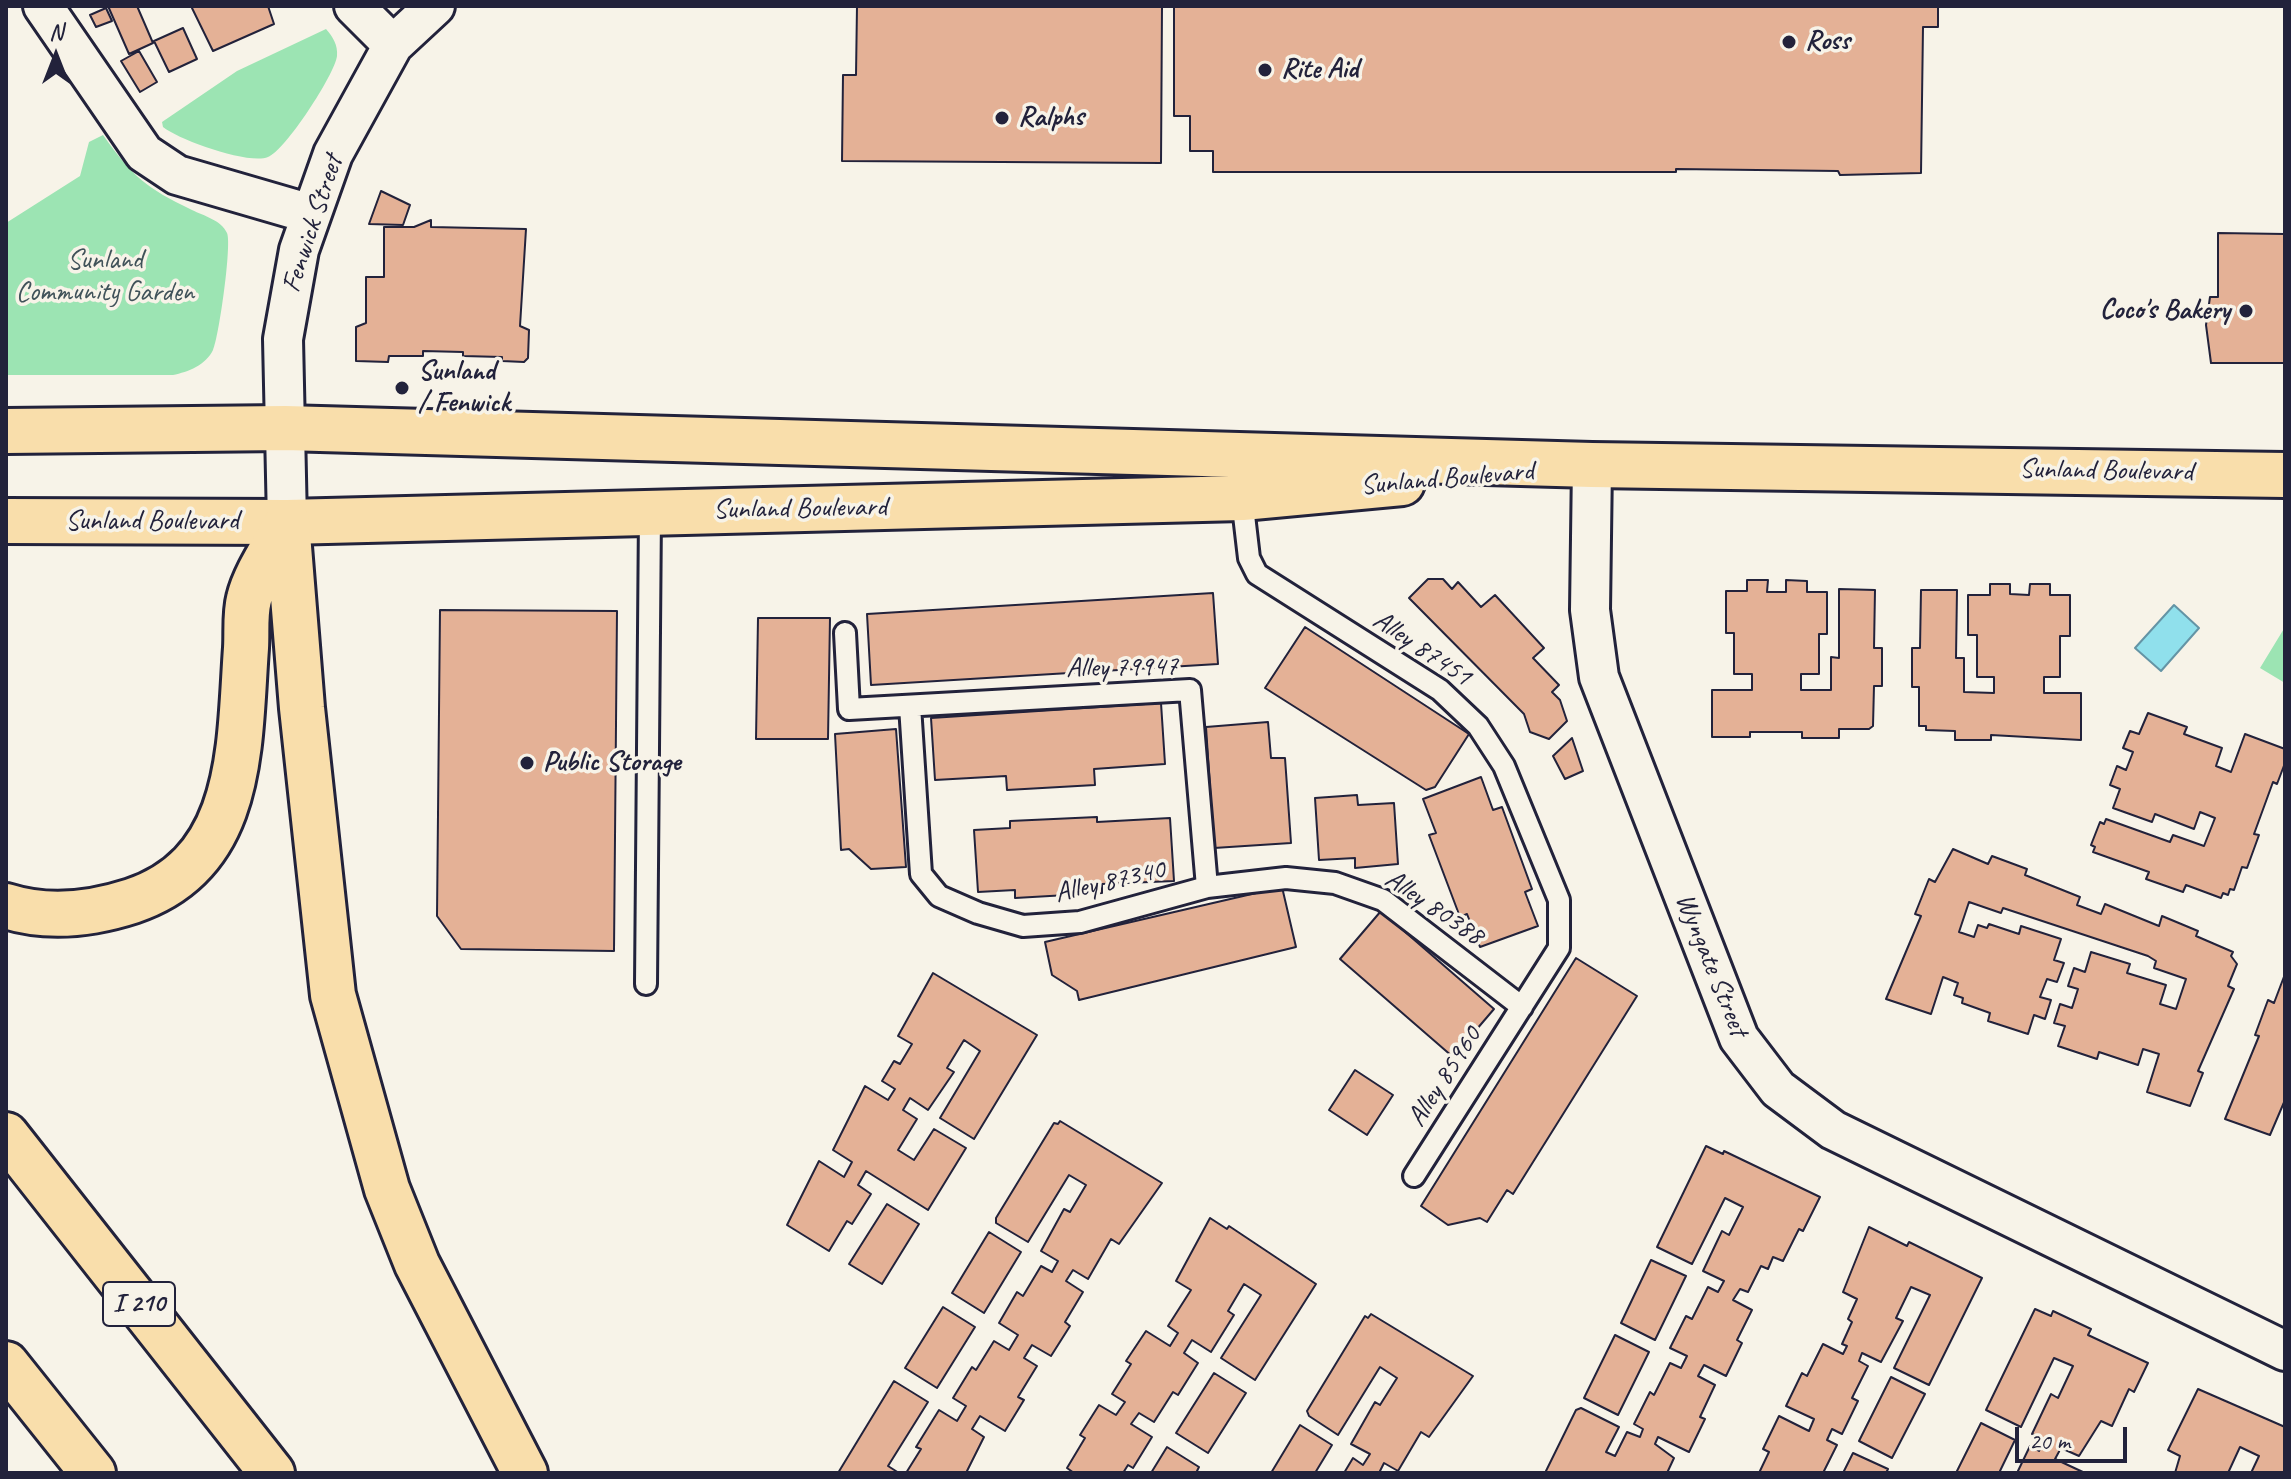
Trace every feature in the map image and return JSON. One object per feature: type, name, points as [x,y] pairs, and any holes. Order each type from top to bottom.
[{"type":"main road","name":"Sunland Boulevard","points":[[6,431],[285,428],[1592,465],[2285,475]]},
{"type":"main road","name":"Sunland Boulevard","points":[[6,521],[287,522],[1242,498],[1592,465]]},
{"type":"main road","points":[[6,906],[60,914],[104,910],[144,897],[175,879],[201,853],[223,818],[237,773],[249,598],[287,522]]},
{"type":"main road","points":[[287,522],[333,995],[387,1189],[412,1251],[525,1473]]},
{"type":"main road","name":"I 210","points":[[6,1135],[272,1473]]},
{"type":"main road","points":[[6,1364],[93,1473]]},
{"type":"street","points":[[43,6],[144,153],[177,175],[311,214]]},
{"type":"street","points":[[354,6],[393,45]]},
{"type":"street","name":"Fenwick Street","points":[[287,522],[283,339],[289,294],[311,214],[333,154],[393,45],[435,6]]},
{"type":"street","name":"Wyngate Street","points":[[1592,465],[1590,610],[1599,677],[1728,1015],[1763,1074],[1810,1116],[1833,1130],[2285,1351]]},
{"type":"lane","name":"Alley 87451","points":[[1242,498],[1249,558],[1257,574],[1440,690],[1478,726],[1504,766],[1559,900],[1559,948],[1522,1007]]},
{"type":"lane","points":[[646,984],[650,513]]},
{"type":"lane","points":[[845,633],[849,709],[910,706]]},
{"type":"lane","name":"Alley 79947","points":[[910,706],[1190,690],[1207,887]]},
{"type":"lane","name":"Alley 87340","points":[[910,706],[921,874],[939,896],[1023,926],[1080,922],[1207,887]]},
{"type":"lane","name":"Alley 80388","points":[[1207,887],[1286,878],[1335,883],[1383,900],[1522,1007]]},
{"type":"lane","name":"Alley 85960","points":[[1414,1176],[1522,1007]]},
{"type":"green space","points":[[326,29],[337,48],[334,65],[297,127],[268,157],[246,158],[214,150],[163,127],[162,122],[237,71]]},
{"type":"green space","name":"Sunland Community Garden","points":[[103,135],[123,162],[142,180],[163,195],[216,222],[227,233],[224,291],[213,350],[196,367],[173,375],[6,375],[6,223],[80,176],[89,142]]},
{"type":"green space","points":[[2285,627],[2285,683],[2260,668]]},
{"type":"water","points":[[2174,605],[2199,628],[2161,671],[2135,648]]},
{"type":"building","points":[[108,6],[137,6],[153,43],[129,54]]},
{"type":"building","points":[[191,6],[268,6],[274,24],[213,51]]},
{"type":"building","name":"Ralphs","points":[[857,6],[1162,6],[1161,163],[842,161],[843,75],[856,75]]},
{"type":"building","points":[[1174,6],[1938,6],[1938,27],[1923,27],[1921,173],[1840,175],[1838,171],[1676,169],[1676,172],[1213,172],[1213,151],[1190,151],[1190,116],[1174,116]]},
{"type":"building","points":[[106,8],[112,21],[96,27],[90,15]]},
{"type":"building","points":[[183,28],[197,59],[169,72],[154,41]]},
{"type":"building","points":[[139,51],[157,82],[140,92],[121,61]]},
{"type":"building","points":[[381,191],[410,205],[403,225],[369,224]]},
{"type":"building","points":[[431,220],[431,227],[526,229],[520,326],[529,330],[528,358],[524,362],[502,361],[502,357],[463,356],[463,352],[423,351],[423,356],[389,356],[388,362],[356,361],[356,327],[366,323],[366,277],[384,277],[384,227],[414,227]]},
{"type":"building","name":"Coco's Bakery","points":[[2218,233],[2285,234],[2285,363],[2211,363],[2206,325],[2210,297],[2218,297]]},
{"type":"building","points":[[1428,579],[1443,579],[1452,589],[1458,582],[1481,607],[1495,595],[1544,648],[1533,658],[1559,685],[1552,692],[1560,700],[1567,721],[1549,739],[1530,732],[1524,714],[1409,598]]},
{"type":"building","points":[[1747,580],[1768,580],[1767,592],[1786,592],[1786,580],[1807,581],[1807,592],[1827,592],[1827,634],[1819,634],[1819,674],[1801,674],[1801,690],[1831,690],[1831,657],[1839,658],[1839,589],[1875,590],[1874,648],[1882,648],[1882,686],[1874,686],[1873,726],[1869,729],[1839,729],[1839,738],[1802,738],[1802,732],[1750,732],[1750,737],[1712,737],[1712,690],[1752,690],[1752,674],[1734,674],[1734,633],[1726,633],[1726,591],[1747,591]]},
{"type":"building","points":[[1990,584],[2010,584],[2010,594],[2029,595],[2030,584],[2050,584],[2050,595],[2070,595],[2070,636],[2060,636],[2060,677],[2044,677],[2044,693],[2081,693],[2081,740],[1991,735],[1991,740],[1955,740],[1955,731],[1926,730],[1926,726],[1919,726],[1919,687],[1912,687],[1912,648],[1920,648],[1921,590],[1957,590],[1956,658],[1964,658],[1964,692],[1994,693],[1994,677],[1977,677],[1977,635],[1968,635],[1968,595],[1990,595]]},
{"type":"building","points":[[1213,593],[1218,664],[871,685],[867,614]]},
{"type":"building","name":"Public Storage","points":[[440,610],[617,611],[614,951],[461,949],[437,916]]},
{"type":"building","points":[[758,618],[830,618],[828,739],[756,739]]},
{"type":"building","points":[[1305,627],[1469,734],[1435,787],[1426,790],[1265,688]]},
{"type":"building","points":[[1161,703],[1165,764],[1094,769],[1095,785],[1007,790],[1006,776],[935,780],[931,718]]},
{"type":"building","points":[[2148,713],[2187,727],[2184,734],[2222,748],[2216,766],[2231,772],[2245,734],[2285,749],[2285,763],[2277,784],[2273,782],[2254,834],[2259,835],[2247,868],[2242,867],[2234,890],[2230,889],[2228,895],[2223,893],[2221,898],[2186,885],[2183,892],[2146,879],[2149,872],[2093,852],[2095,847],[2091,845],[2100,822],[2104,824],[2106,819],[2170,842],[2173,835],[2204,846],[2215,818],[2200,812],[2194,829],[2155,814],[2152,822],[2113,808],[2120,789],[2110,785],[2117,766],[2126,770],[2133,752],[2123,748],[2130,731],[2139,734]]},
{"type":"building","points":[[1268,722],[1271,758],[1285,758],[1291,843],[1214,848],[1206,727]]},
{"type":"building","points":[[896,729],[906,867],[871,869],[849,849],[841,850],[835,734]]},
{"type":"building","points":[[1572,738],[1583,771],[1565,779],[1553,756]]},
{"type":"building","points":[[1481,777],[1493,810],[1502,807],[1532,889],[1525,892],[1538,926],[1480,947],[1467,914],[1460,917],[1429,835],[1436,833],[1423,799]]},
{"type":"building","points":[[1357,795],[1358,805],[1394,803],[1398,864],[1355,868],[1355,858],[1319,860],[1315,798]]},
{"type":"building","points":[[1097,817],[1097,822],[1170,818],[1174,881],[1102,884],[1102,893],[1015,898],[1015,890],[978,892],[974,830],[1010,828],[1010,821]]},
{"type":"building","points":[[1953,849],[1988,864],[1992,856],[2027,869],[2025,875],[2080,897],[2077,905],[2101,914],[2105,904],[2159,926],[2162,916],[2198,931],[2196,936],[2233,952],[2231,956],[2237,964],[2228,986],[2234,989],[2198,1071],[2203,1073],[2190,1106],[2147,1092],[2159,1054],[2143,1049],[2138,1065],[2099,1052],[2097,1059],[2058,1046],[2065,1026],[2054,1023],[2060,1004],[2072,1008],[2078,989],[2068,986],[2074,968],[2085,972],[2091,952],[2130,964],[2127,973],[2166,985],[2160,1004],[2176,1009],[2186,979],[2154,968],[2156,961],[2148,956],[2003,908],[2001,913],[1969,902],[1959,932],[1974,937],[1978,925],[1987,928],[1989,924],[2019,934],[2021,926],[2061,939],[2054,960],[2064,963],[2057,982],[2047,979],[2040,997],[2051,1000],[2045,1019],[2034,1015],[2028,1034],[1988,1021],[1990,1013],[1962,1003],[1963,998],[1954,995],[1958,983],[1943,977],[1931,1014],[1886,999],[1921,916],[1915,914],[1929,879],[1935,882]]},
{"type":"building","points":[[1282,887],[1296,947],[1079,1000],[1077,991],[1052,975],[1045,942]]},
{"type":"building","points":[[1381,911],[1494,1009],[1453,1057],[1340,959]]},
{"type":"building","points":[[1576,958],[1637,996],[1513,1194],[1507,1190],[1487,1222],[1480,1218],[1448,1225],[1421,1206]]},
{"type":"building","points":[[933,973],[1037,1035],[974,1139],[940,1118],[980,1051],[964,1040],[947,1068],[954,1072],[928,1110],[910,1098],[903,1110],[917,1119],[898,1150],[914,1160],[934,1129],[966,1148],[928,1210],[866,1171],[858,1185],[871,1194],[852,1224],[847,1221],[829,1251],[787,1225],[819,1161],[844,1177],[852,1162],[833,1150],[865,1086],[888,1100],[895,1089],[882,1081],[894,1061],[900,1064],[912,1044],[898,1036]]},
{"type":"building","points":[[2285,974],[2285,1100],[2270,1135],[2225,1119],[2259,1036],[2255,1035],[2268,1000],[2274,1003]]},
{"type":"building","points":[[1355,1070],[1393,1095],[1367,1135],[1329,1110]]},
{"type":"building","points":[[1060,1121],[1162,1183],[1119,1244],[1111,1239],[1088,1279],[1073,1270],[1066,1281],[1083,1292],[1065,1322],[1070,1326],[1051,1356],[1032,1345],[1024,1358],[1037,1366],[1018,1397],[1024,1400],[1005,1431],[980,1416],[972,1429],[984,1437],[966,1473],[906,1473],[921,1449],[916,1447],[939,1410],[957,1421],[966,1406],[953,1398],[972,1367],[976,1370],[994,1341],[1009,1350],[1018,1335],[999,1323],[1017,1292],[1023,1296],[1041,1266],[1052,1272],[1058,1261],[1041,1251],[1064,1209],[1070,1212],[1086,1185],[1069,1175],[1028,1242],[996,1223],[996,1218],[1054,1123]]},
{"type":"building","points":[[1706,1146],[1723,1154],[1724,1151],[1820,1197],[1783,1261],[1773,1257],[1768,1269],[1761,1266],[1748,1292],[1740,1289],[1733,1300],[1752,1310],[1737,1340],[1742,1343],[1726,1376],[1704,1365],[1698,1376],[1715,1385],[1700,1417],[1705,1419],[1689,1452],[1658,1437],[1655,1444],[1674,1458],[1667,1473],[1545,1473],[1576,1410],[1581,1408],[1619,1427],[1606,1452],[1615,1456],[1627,1432],[1640,1437],[1643,1429],[1634,1424],[1650,1392],[1654,1395],[1670,1363],[1681,1368],[1687,1356],[1670,1348],[1686,1316],[1692,1319],[1708,1287],[1718,1292],[1724,1281],[1703,1271],[1722,1231],[1729,1235],[1743,1207],[1725,1198],[1692,1264],[1657,1247]]},
{"type":"building","points":[[887,1204],[919,1224],[882,1284],[849,1264]]},
{"type":"building","points":[[1210,1218],[1227,1229],[1229,1226],[1316,1284],[1255,1380],[1221,1358],[1261,1295],[1244,1284],[1228,1311],[1234,1315],[1211,1352],[1192,1340],[1184,1353],[1198,1363],[1178,1395],[1173,1392],[1154,1422],[1139,1413],[1131,1424],[1152,1437],[1133,1468],[1128,1465],[1123,1473],[1074,1473],[1067,1468],[1085,1438],[1080,1435],[1099,1405],[1116,1415],[1125,1402],[1112,1394],[1131,1364],[1126,1361],[1146,1331],[1170,1346],[1178,1333],[1168,1326],[1191,1290],[1176,1281]]},
{"type":"building","points":[[1869,1227],[1907,1246],[1909,1242],[1982,1278],[1929,1385],[1894,1368],[1930,1295],[1911,1287],[1896,1318],[1903,1321],[1881,1362],[1862,1353],[1859,1361],[1868,1366],[1852,1398],[1858,1401],[1842,1434],[1832,1429],[1827,1440],[1837,1445],[1823,1473],[1759,1473],[1769,1452],[1763,1449],[1779,1416],[1809,1431],[1814,1419],[1786,1406],[1802,1373],[1807,1376],[1823,1344],[1843,1354],[1847,1346],[1842,1344],[1852,1322],[1848,1319],[1857,1299],[1843,1292]]},
{"type":"building","points":[[989,1232],[1021,1252],[984,1313],[952,1293]]},
{"type":"building","points":[[1651,1260],[1686,1276],[1655,1340],[1621,1323]]},
{"type":"building","points":[[943,1307],[975,1327],[937,1388],[905,1368]]},
{"type":"building","points":[[2035,1309],[2051,1316],[2053,1311],[2091,1329],[2088,1335],[2148,1363],[2134,1392],[2129,1389],[2112,1426],[2101,1421],[2079,1456],[2061,1448],[2055,1459],[2085,1473],[2017,1473],[2030,1446],[2039,1451],[2045,1440],[2032,1434],[2051,1394],[2058,1398],[2073,1366],[2054,1358],[2021,1427],[1986,1410]]},
{"type":"building","points":[[1371,1314],[1473,1376],[1429,1437],[1421,1432],[1398,1471],[1384,1463],[1379,1473],[1344,1473],[1353,1458],[1363,1465],[1370,1454],[1351,1444],[1375,1402],[1380,1405],[1397,1378],[1380,1367],[1338,1435],[1309,1416],[1307,1411],[1365,1316],[1368,1318]]},
{"type":"building","points":[[1615,1335],[1649,1352],[1618,1415],[1584,1398]]},
{"type":"building","points":[[1214,1373],[1246,1393],[1208,1453],[1176,1433]]},
{"type":"building","points":[[1891,1377],[1925,1394],[1892,1458],[1859,1441]]},
{"type":"building","points":[[894,1381],[928,1402],[888,1466],[899,1473],[838,1473]]},
{"type":"building","points":[[2198,1389],[2285,1427],[2285,1473],[2251,1473],[2259,1456],[2240,1447],[2228,1473],[2175,1473],[2180,1456],[2168,1450]]},
{"type":"building","points":[[1981,1423],[2015,1440],[1999,1473],[1956,1473]]},
{"type":"building","points":[[1300,1425],[1332,1445],[1315,1473],[1271,1473]]},
{"type":"building","points":[[1167,1447],[1199,1467],[1196,1473],[1151,1473]]},
{"type":"building","points":[[1853,1453],[1888,1469],[1886,1473],[1843,1473]]},
{"type":"place","name":"Ross","points":[[1789,42]]},
{"type":"place","name":"Rite Aid","points":[[1265,70]]},
{"type":"place","name":"Ralphs","points":[[1002,118]]},
{"type":"place","name":"Coco's Bakery","points":[[2246,311]]},
{"type":"place","name":"Sunland / Fenwick","points":[[402,388]]},
{"type":"place","name":"Public Storage","points":[[527,763]]}]
